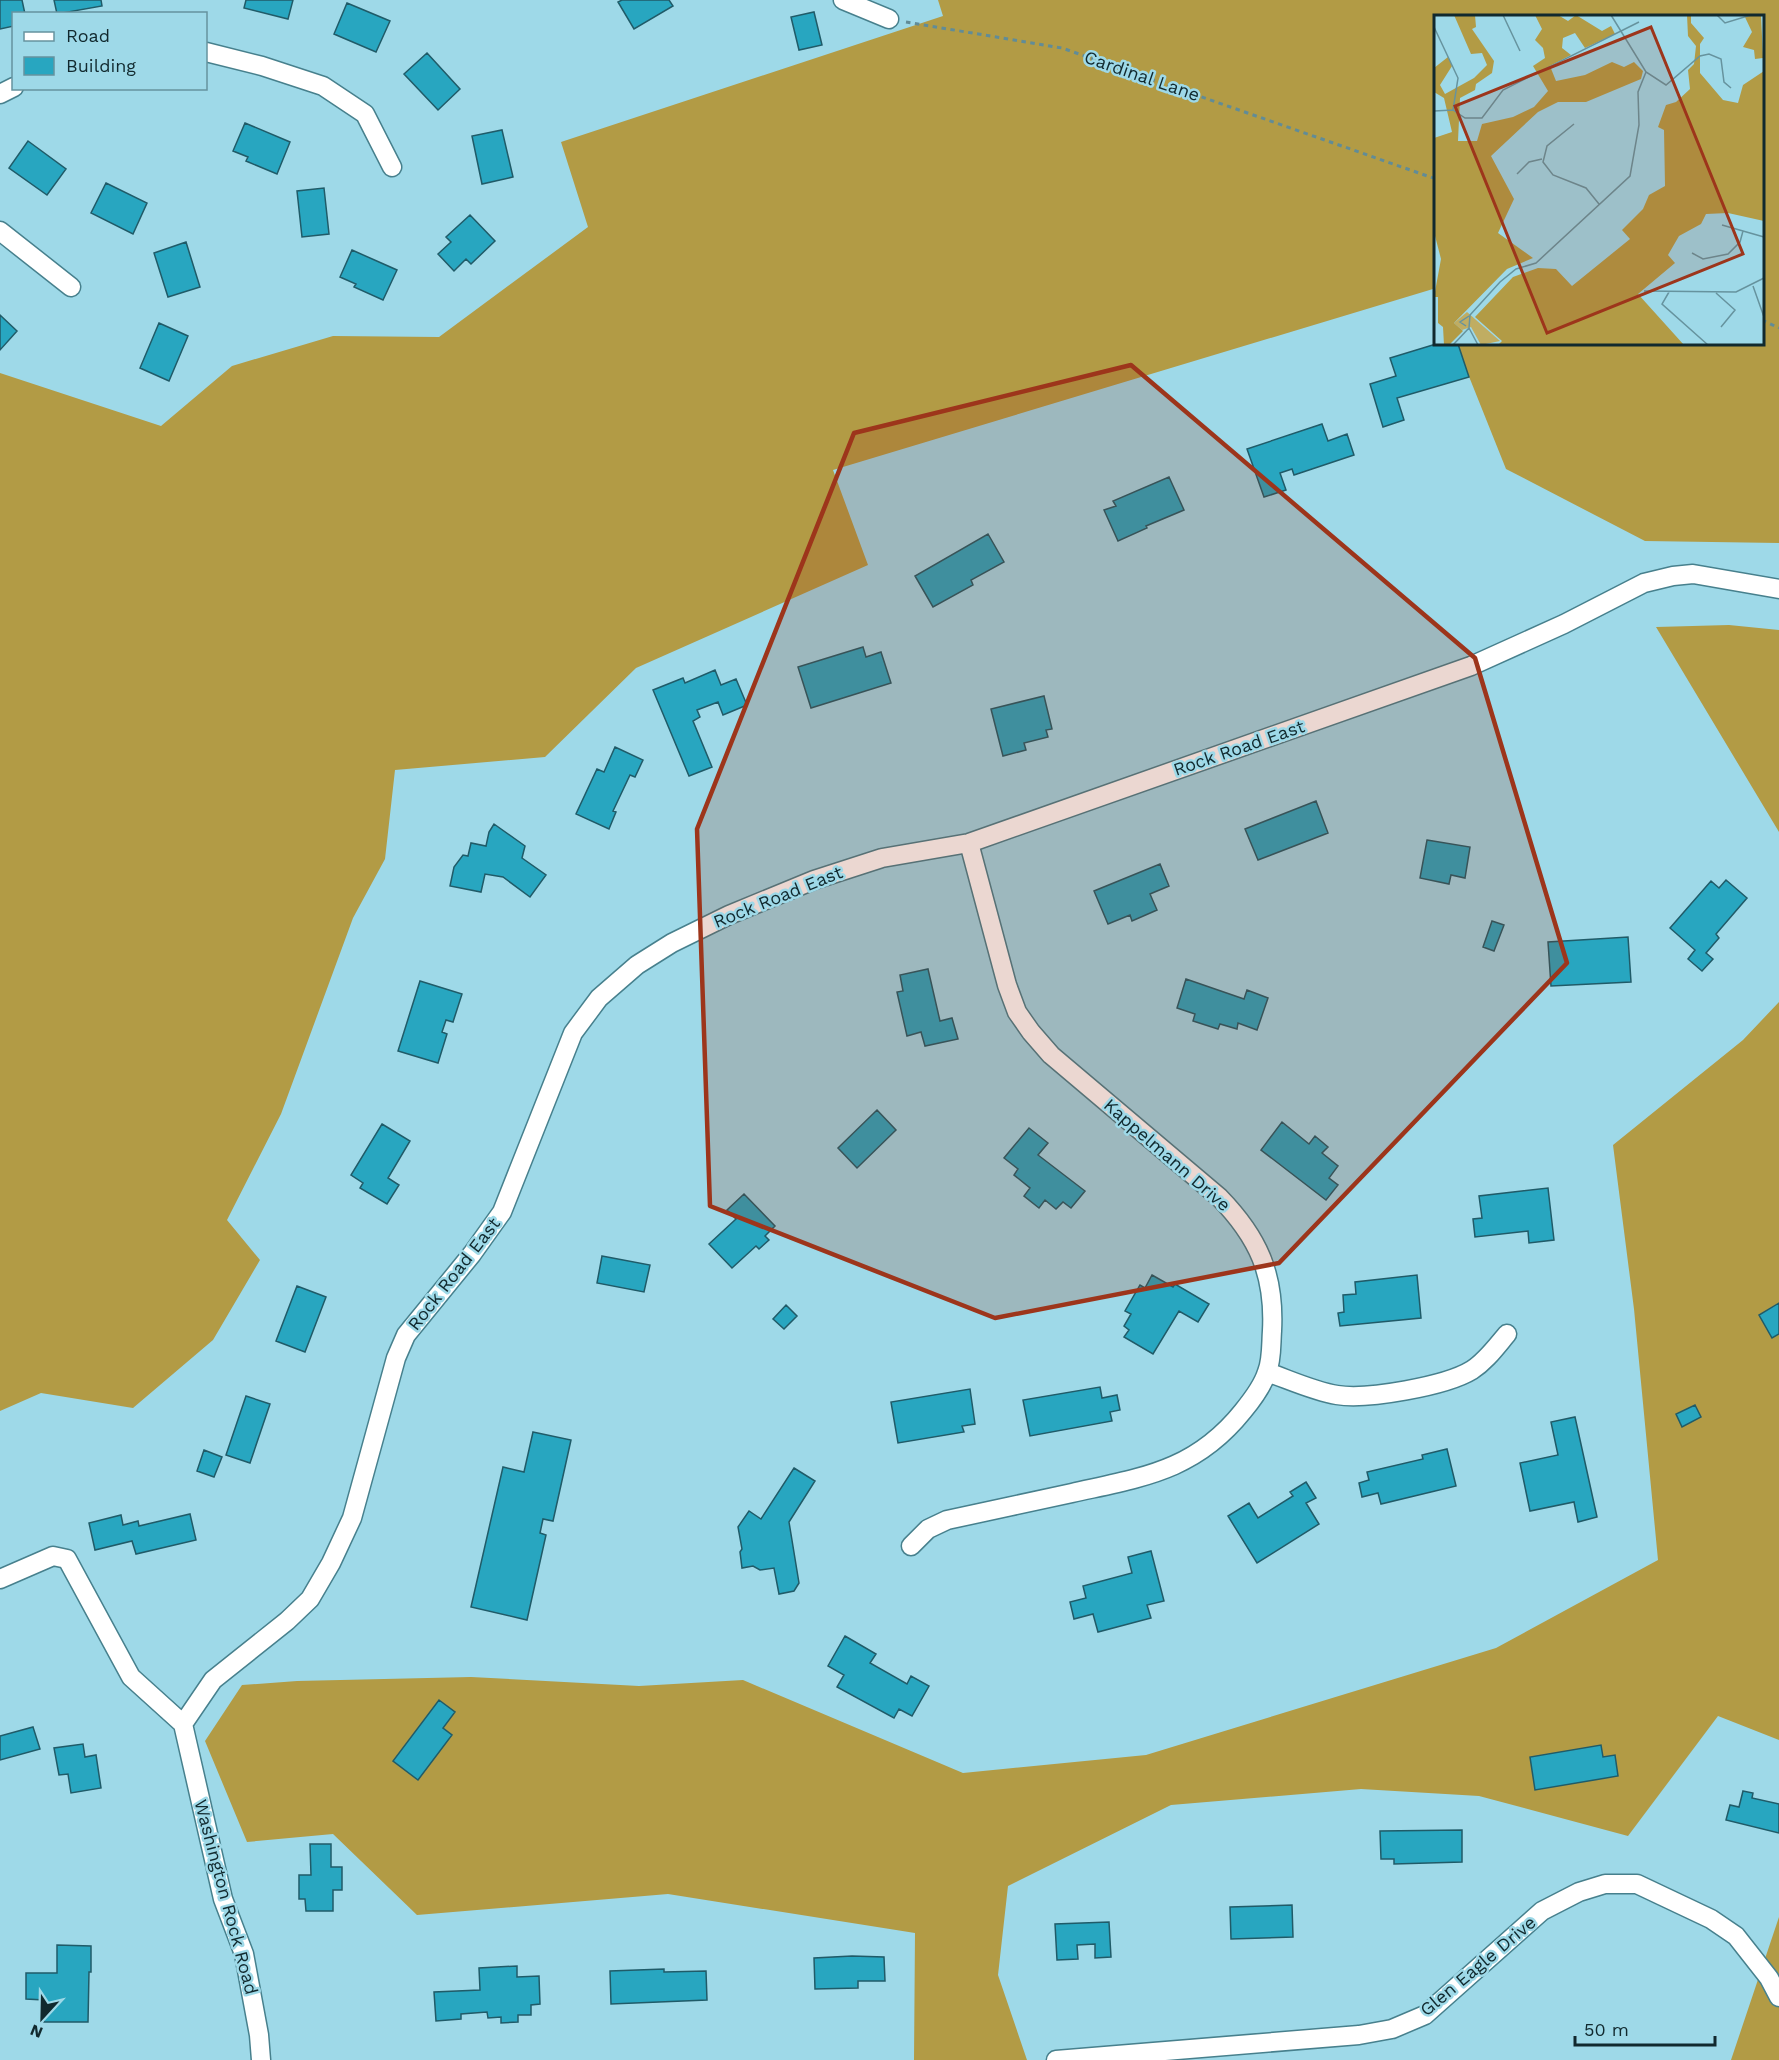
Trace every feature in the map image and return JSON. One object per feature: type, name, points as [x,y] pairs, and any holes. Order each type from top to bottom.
[{"type":"street","points":[[843,0],[889,19]]},
{"type":"street","points":[[207,52],[262,66],[323,86],[365,114],[392,166]]},
{"type":"street","points":[[0,231],[71,287]]},
{"type":"street","name":"Rock Road East","points":[[183,1724],[213,1680],[287,1621],[310,1599],[331,1563],[352,1518],[396,1358],[406,1335],[472,1254],[502,1212],[573,1033],[599,998],[637,965],[672,943],[729,915],[814,880],[882,858],[969,843],[1471,666],[1564,624],[1644,583],[1693,574],[1779,589]]},
{"type":"street","name":"Kappelmann Drive","points":[[911,1546],[928,1529],[947,1520],[1139,1478],[1185,1460],[1211,1445],[1230,1427],[1251,1401],[1268,1372],[1272,1321],[1270,1293],[1263,1262],[1251,1235],[1236,1214],[1219,1197],[1051,1055],[1031,1032],[1017,1012],[1007,985],[969,843]]},
{"type":"street","points":[[1268,1372],[1319,1391],[1338,1395],[1381,1395],[1455,1378],[1472,1370],[1487,1358],[1507,1334]]},
{"type":"street","points":[[0,1579],[53,1556],[67,1559],[131,1677],[183,1724]]},
{"type":"street","name":"Washington Rock Road","points":[[183,1724],[223,1899],[244,1954],[259,2035],[261,2060]]},
{"type":"street","name":"Glen Eagle Drive","points":[[1056,2060],[1359,2035],[1392,2029],[1425,2015],[1542,1911],[1579,1892],[1605,1884],[1637,1884],[1711,1919],[1736,1936],[1769,1978],[1779,1997]]},
{"type":"path","name":"Cardinal Lane","points":[[889,19],[1062,48],[1434,178]]},
{"type":"path","points":[[1764,321],[1779,328]]},
{"type":"highlighted area","points":[[1131,365],[1475,658],[1567,963],[1279,1263],[995,1318],[710,1206],[697,829],[854,433]]},
{"type":"shaded area","points":[[938,0],[1779,0],[1779,543],[1645,541],[1506,469],[1456,345],[1764,345],[1764,15],[1434,15],[1434,292],[1433,289],[833,470],[868,565],[636,668],[545,757],[395,770],[385,859],[353,918],[281,1114],[227,1220],[260,1260],[213,1340],[133,1408],[41,1393],[0,1411],[0,373],[161,426],[232,366],[333,336],[439,337],[588,227],[561,142],[943,16]]},
{"type":"shaded area","points":[[1729,625],[1779,630],[1779,832],[1656,627]]},
{"type":"shaded area","points":[[1779,1002],[1779,1740],[1718,1716],[1628,1836],[1479,1796],[1361,1789],[1171,1805],[1008,1886],[998,1975],[1027,2060],[914,2060],[915,1933],[668,1894],[417,1915],[333,1834],[247,1842],[205,1741],[242,1685],[297,1681],[471,1677],[639,1686],[743,1680],[963,1773],[1146,1755],[1496,1648],[1658,1560],[1634,1309],[1613,1145],[1743,1040]]},
{"type":"shaded area","points":[[1779,1917],[1779,2060],[1731,2060]]},
{"type":"building","points":[[0,0],[22,0],[25,12],[12,12],[12,26],[0,29]]},
{"type":"building","points":[[54,0],[101,0],[102,6],[57,12]]},
{"type":"building","points":[[246,0],[293,0],[288,19],[244,8]]},
{"type":"building","points":[[622,0],[669,0],[673,6],[634,29],[618,2]]},
{"type":"building","points":[[347,3],[390,21],[376,52],[334,34]]},
{"type":"building","points":[[814,12],[822,45],[799,50],[791,17]]},
{"type":"building","points":[[427,53],[460,89],[438,110],[404,74]]},
{"type":"building","points":[[245,123],[290,142],[277,174],[246,161],[248,157],[233,151]]},
{"type":"building","points":[[502,130],[513,177],[482,184],[472,136]]},
{"type":"building","points":[[28,141],[66,169],[47,195],[9,168]]},
{"type":"building","points":[[106,183],[147,203],[133,234],[91,213]]},
{"type":"building","points":[[324,188],[329,234],[302,237],[297,191]]},
{"type":"building","points":[[470,215],[495,241],[471,264],[466,259],[454,271],[438,254],[451,242],[446,237]]},
{"type":"building","points":[[186,242],[200,287],[168,297],[154,253]]},
{"type":"building","points":[[352,250],[397,270],[383,300],[354,287],[356,284],[340,277]]},
{"type":"building","points":[[0,315],[17,331],[0,350]]},
{"type":"building","points":[[159,323],[188,336],[169,381],[140,368]]},
{"type":"building","points":[[1434,345],[1458,345],[1469,377],[1397,398],[1404,420],[1383,427],[1370,384],[1396,376],[1390,358]]},
{"type":"building","points":[[1322,424],[1328,441],[1347,434],[1354,455],[1294,475],[1292,469],[1280,473],[1286,490],[1264,497],[1247,449]]},
{"type":"building","points":[[1169,477],[1184,510],[1118,541],[1104,510],[1116,506],[1113,501]]},
{"type":"building","points":[[988,534],[1004,562],[971,580],[973,585],[933,607],[915,576]]},
{"type":"building","points":[[863,647],[866,657],[881,652],[891,683],[811,708],[798,667]]},
{"type":"building","points":[[715,670],[721,685],[736,679],[747,705],[723,715],[718,702],[697,710],[700,717],[693,721],[712,767],[689,776],[653,690],[683,678],[685,683]]},
{"type":"building","points":[[1044,696],[1052,729],[1046,730],[1048,737],[1024,743],[1026,750],[1003,756],[991,709]]},
{"type":"building","points":[[615,747],[643,760],[635,777],[630,775],[613,811],[616,812],[609,829],[576,814],[597,769],[604,772]]},
{"type":"building","points":[[1316,801],[1328,833],[1258,860],[1245,829]]},
{"type":"building","points":[[494,824],[525,846],[522,858],[546,875],[530,897],[503,877],[485,874],[481,892],[450,886],[454,867],[463,855],[468,856],[471,843],[486,846],[489,832]]},
{"type":"building","points":[[1427,840],[1470,847],[1465,878],[1451,875],[1449,884],[1420,878]]},
{"type":"building","points":[[1160,864],[1169,886],[1150,894],[1157,910],[1132,921],[1130,915],[1108,924],[1094,891]]},
{"type":"building","points":[[1726,880],[1747,898],[1716,934],[1719,938],[1706,953],[1713,959],[1702,971],[1688,959],[1695,950],[1670,928],[1711,881],[1719,888]]},
{"type":"building","points":[[1492,921],[1504,925],[1494,951],[1483,947]]},
{"type":"building","points":[[1628,937],[1631,982],[1551,986],[1548,942]]},
{"type":"building","points":[[928,969],[940,1021],[952,1018],[958,1039],[925,1046],[921,1032],[907,1036],[897,992],[903,991],[900,975]]},
{"type":"building","points":[[1186,979],[1244,999],[1247,990],[1268,998],[1257,1030],[1238,1023],[1237,1029],[1220,1024],[1218,1029],[1193,1021],[1195,1014],[1177,1008]]},
{"type":"building","points":[[420,981],[462,994],[453,1022],[446,1020],[442,1032],[447,1034],[438,1063],[398,1051]]},
{"type":"building","points":[[877,1110],[896,1130],[857,1168],[838,1148]]},
{"type":"building","points":[[1282,1122],[1309,1144],[1315,1136],[1328,1147],[1322,1153],[1338,1166],[1329,1178],[1338,1185],[1326,1200],[1261,1150]]},
{"type":"building","points":[[382,1124],[410,1141],[388,1178],[399,1185],[387,1204],[360,1188],[363,1183],[351,1175]]},
{"type":"building","points":[[1029,1128],[1048,1143],[1038,1155],[1085,1191],[1071,1208],[1063,1202],[1056,1209],[1045,1200],[1039,1208],[1024,1196],[1030,1188],[1014,1175],[1018,1169],[1004,1158]]},
{"type":"building","points":[[1548,1188],[1554,1240],[1529,1243],[1528,1231],[1475,1237],[1473,1219],[1482,1218],[1479,1196]]},
{"type":"building","points":[[744,1194],[775,1226],[765,1236],[769,1240],[759,1249],[756,1246],[732,1268],[709,1244],[736,1219],[727,1210]]},
{"type":"building","points":[[602,1256],[650,1265],[644,1292],[597,1283]]},
{"type":"building","points":[[1152,1275],[1173,1287],[1175,1284],[1209,1304],[1198,1322],[1179,1311],[1153,1354],[1124,1337],[1129,1330],[1124,1326],[1131,1314],[1125,1311],[1140,1285],[1145,1288]]},
{"type":"building","points":[[1417,1275],[1421,1318],[1340,1326],[1338,1313],[1344,1312],[1343,1295],[1356,1294],[1355,1282]]},
{"type":"building","points":[[297,1286],[326,1297],[305,1352],[276,1341]]},
{"type":"building","points":[[1779,1303],[1779,1334],[1772,1338],[1759,1315]]},
{"type":"building","points":[[786,1305],[797,1316],[784,1329],[773,1319]]},
{"type":"building","points":[[1100,1387],[1102,1398],[1117,1395],[1120,1410],[1110,1412],[1112,1421],[1030,1436],[1023,1400]]},
{"type":"building","points":[[970,1389],[975,1424],[962,1426],[964,1432],[898,1443],[891,1402]]},
{"type":"building","points":[[246,1396],[270,1404],[250,1463],[226,1455]]},
{"type":"building","points":[[1695,1405],[1701,1417],[1682,1427],[1676,1414]]},
{"type":"building","points":[[1575,1417],[1597,1517],[1578,1522],[1574,1502],[1530,1511],[1520,1463],[1558,1455],[1551,1422]]},
{"type":"building","points":[[533,1432],[571,1440],[553,1521],[543,1519],[540,1533],[546,1535],[527,1620],[471,1607],[503,1467],[524,1472]]},
{"type":"building","points":[[1447,1449],[1456,1486],[1381,1504],[1378,1493],[1362,1497],[1359,1483],[1369,1480],[1367,1472],[1423,1459],[1422,1455]]},
{"type":"building","points":[[204,1450],[222,1457],[214,1477],[197,1471]]},
{"type":"building","points":[[794,1468],[815,1481],[789,1522],[799,1583],[794,1591],[779,1594],[774,1568],[760,1570],[753,1566],[742,1568],[740,1552],[742,1549],[738,1527],[749,1511],[761,1519]]},
{"type":"building","points":[[1306,1482],[1316,1498],[1306,1503],[1319,1524],[1257,1563],[1228,1516],[1249,1503],[1258,1518],[1293,1496],[1290,1492]]},
{"type":"building","points":[[190,1514],[196,1540],[136,1554],[132,1541],[95,1550],[89,1523],[121,1515],[123,1525],[138,1521],[139,1526]]},
{"type":"building","points":[[1151,1551],[1164,1601],[1147,1605],[1151,1618],[1098,1632],[1093,1614],[1074,1619],[1070,1602],[1086,1598],[1083,1586],[1132,1573],[1128,1557]]},
{"type":"building","points":[[845,1636],[876,1654],[870,1663],[907,1684],[911,1676],[929,1686],[912,1716],[899,1709],[894,1718],[837,1687],[844,1675],[828,1666]]},
{"type":"building","points":[[439,1700],[455,1712],[443,1728],[452,1735],[418,1780],[393,1761]]},
{"type":"building","points":[[33,1727],[40,1749],[0,1760],[0,1736]]},
{"type":"building","points":[[83,1744],[85,1757],[96,1755],[101,1788],[71,1793],[68,1774],[59,1775],[54,1748]]},
{"type":"building","points":[[1601,1745],[1603,1757],[1615,1755],[1618,1776],[1535,1790],[1530,1757]]},
{"type":"building","points":[[1743,1791],[1753,1793],[1752,1798],[1779,1804],[1779,1833],[1726,1820],[1730,1805],[1739,1807]]},
{"type":"building","points":[[1462,1830],[1462,1862],[1394,1864],[1394,1859],[1381,1859],[1380,1831]]},
{"type":"building","points":[[310,1844],[331,1844],[331,1867],[342,1867],[342,1890],[333,1890],[333,1911],[306,1911],[305,1899],[299,1899],[299,1875],[311,1875]]},
{"type":"building","points":[[1292,1905],[1293,1937],[1231,1939],[1230,1907]]},
{"type":"building","points":[[1109,1922],[1111,1957],[1095,1958],[1095,1944],[1077,1945],[1078,1959],[1057,1960],[1055,1924]]},
{"type":"building","points":[[57,1945],[91,1946],[88,2022],[44,2022],[44,2000],[26,1999],[26,1973],[57,1973]]},
{"type":"building","points":[[884,1957],[885,1981],[858,1981],[858,1988],[815,1989],[814,1958]]},
{"type":"building","points":[[517,1966],[517,1977],[539,1976],[540,2004],[531,2005],[531,2015],[518,2015],[518,2022],[501,2023],[501,2017],[488,2018],[487,2012],[461,2014],[461,2019],[436,2021],[434,1992],[480,1990],[479,1968]]},
{"type":"building","points":[[664,1969],[664,1972],[706,1971],[707,2000],[611,2004],[610,1971]]}]
